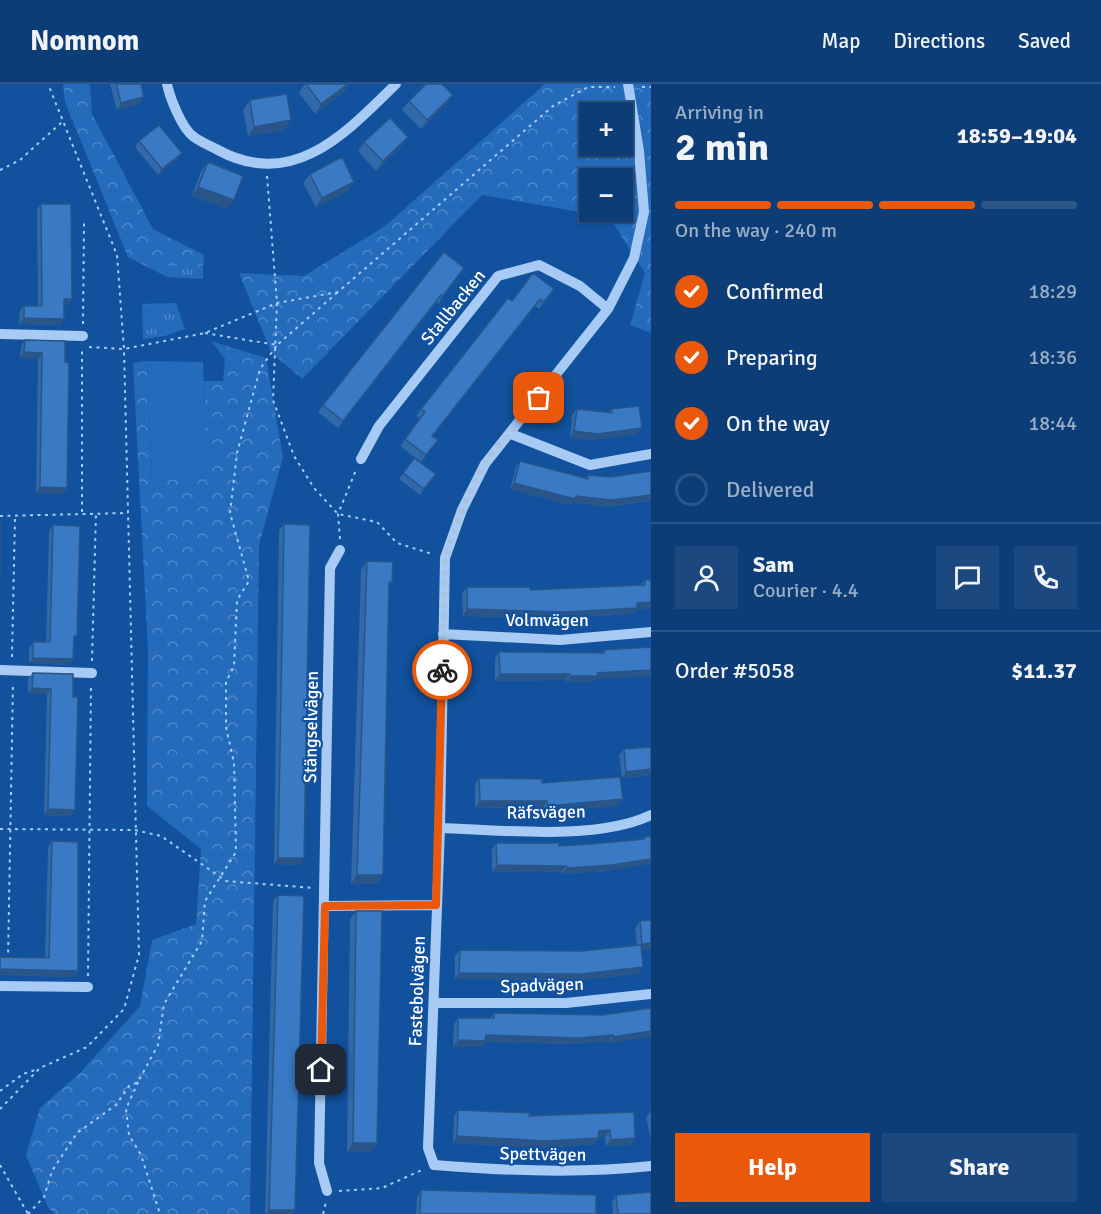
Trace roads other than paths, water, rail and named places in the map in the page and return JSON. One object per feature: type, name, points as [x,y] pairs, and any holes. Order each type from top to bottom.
[{"type":"street","points":[[167,84],[171,99],[192,136],[238,161],[266,165],[299,160],[342,136],[396,84]]},
{"type":"street","name":"Fastebolvägen","points":[[434,1164],[428,1148],[435,1003],[445,558],[462,510],[485,464],[608,309],[634,258],[644,212],[639,151],[628,85]]},
{"type":"street","name":"Stallbacken","points":[[361,459],[379,426],[498,276],[539,265],[580,286],[608,309]]},
{"type":"street","points":[[0,334],[82,336]]},
{"type":"street","points":[[511,434],[590,465],[651,453]]},
{"type":"street","name":"Stängselvägen","points":[[327,1191],[319,1163],[330,568],[340,550]]},
{"type":"street","name":"Volmvägen","points":[[442,634],[560,640],[651,632]]},
{"type":"street","points":[[0,670],[92,673]]},
{"type":"street","name":"Räfsvägen","points":[[440,828],[561,831],[632,824],[651,814]]},
{"type":"street","points":[[325,906],[436,905]]},
{"type":"street","points":[[4,986],[88,987]]},
{"type":"street","name":"Spadvägen","points":[[435,1003],[566,1004],[651,994]]},
{"type":"street","name":"Spettvägen","points":[[434,1164],[495,1170],[607,1171],[651,1166]]}]
